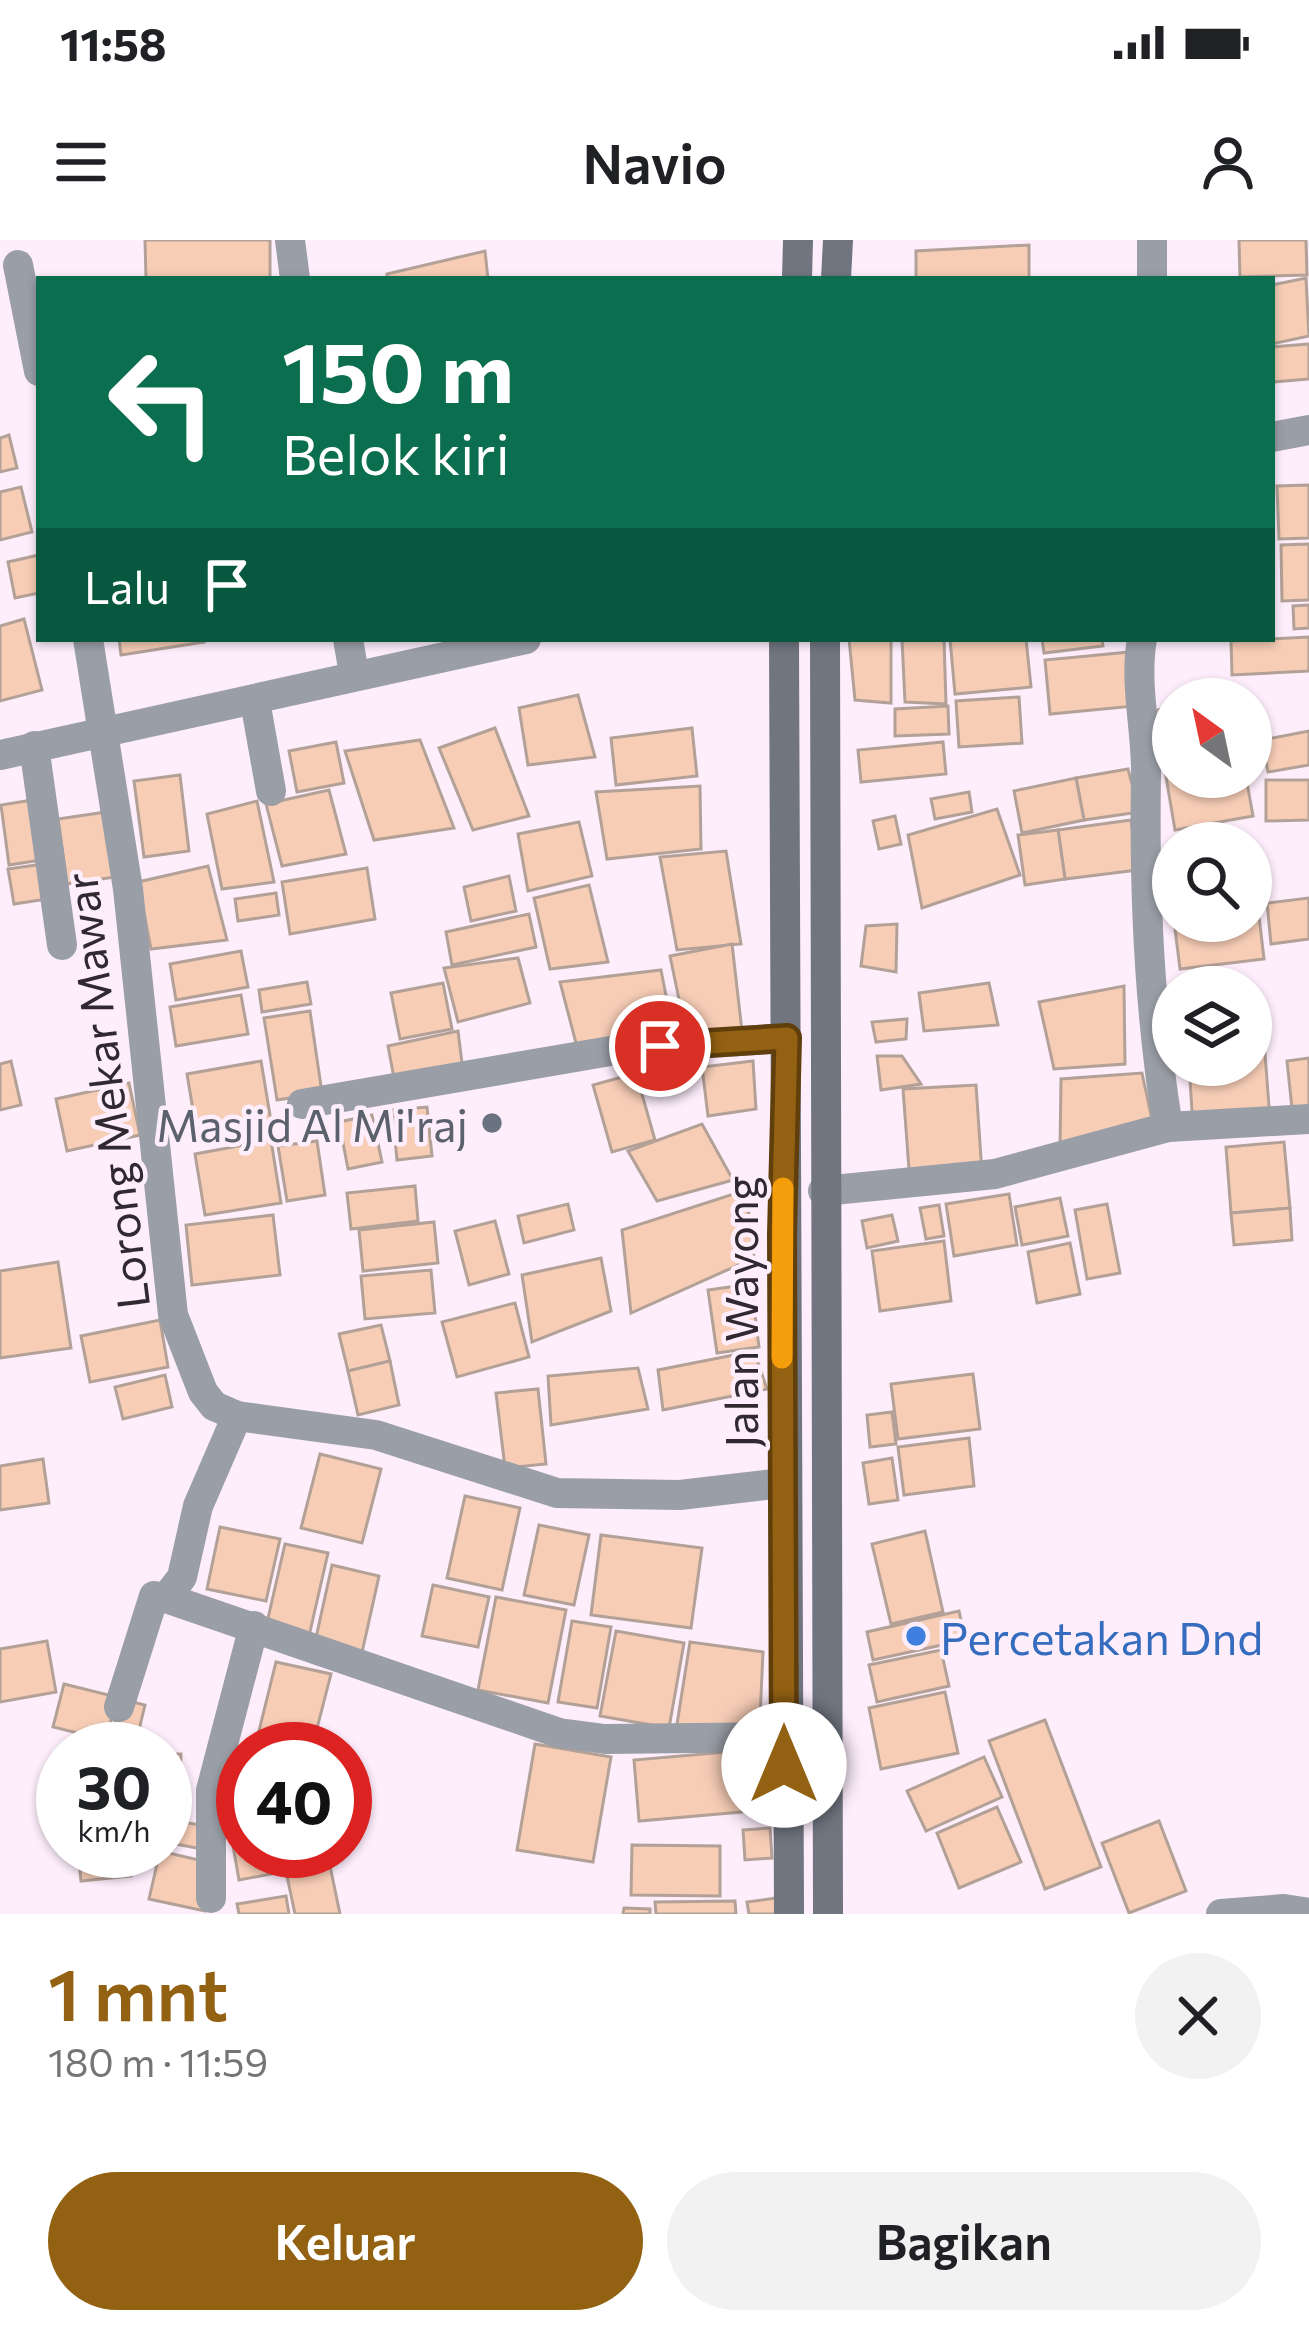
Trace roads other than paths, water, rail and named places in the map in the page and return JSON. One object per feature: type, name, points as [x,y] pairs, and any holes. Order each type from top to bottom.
[{"type":"street","points":[[290,240],[295,276]]},
{"type":"street","points":[[797,276],[799,240]]},
{"type":"street","points":[[836,276],[838,240]]},
{"type":"street","points":[[1152,240],[1152,276]]},
{"type":"street","points":[[18,265],[36,356]]},
{"type":"street","points":[[1275,436],[1309,430]]},
{"type":"street","name":"Lorong Mekar Mawar","points":[[89,642],[128,890],[173,1315],[202,1392],[214,1406],[236,1416]]},
{"type":"street","points":[[349,642],[354,674]]},
{"type":"street","points":[[0,755],[511,642]]},
{"type":"street","name":"Jalan Wayong","points":[[784,642],[783,1483],[788,1914]]},
{"type":"street","name":"Jalan Wayong","points":[[825,642],[828,1914]]},
{"type":"street","points":[[1142,642],[1147,775],[1142,835],[1157,1062],[1168,1127]]},
{"type":"street","points":[[255,701],[271,791]]},
{"type":"street","points":[[34,746],[62,945]]},
{"type":"street","points":[[302,1104],[622,1049],[787,1038]]},
{"type":"street","points":[[823,1191],[995,1174],[1168,1127],[1309,1119]]},
{"type":"street","points":[[166,1598],[182,1576],[198,1506],[236,1416],[376,1436],[557,1493],[680,1495],[783,1483]]},
{"type":"street","points":[[118,1707],[154,1596],[254,1626],[559,1733],[604,1739],[784,1737]]},
{"type":"street","points":[[211,1898],[212,1790],[254,1626]]},
{"type":"street","points":[[784,1674],[826,1675]]},
{"type":"street","points":[[1221,1914],[1284,1909],[1309,1913]]},
{"type":"place","name":"Masjid Al Mi'raj","points":[[492,1123]]},
{"type":"place","name":"Percetakan Dnd","points":[[916,1636]]}]
